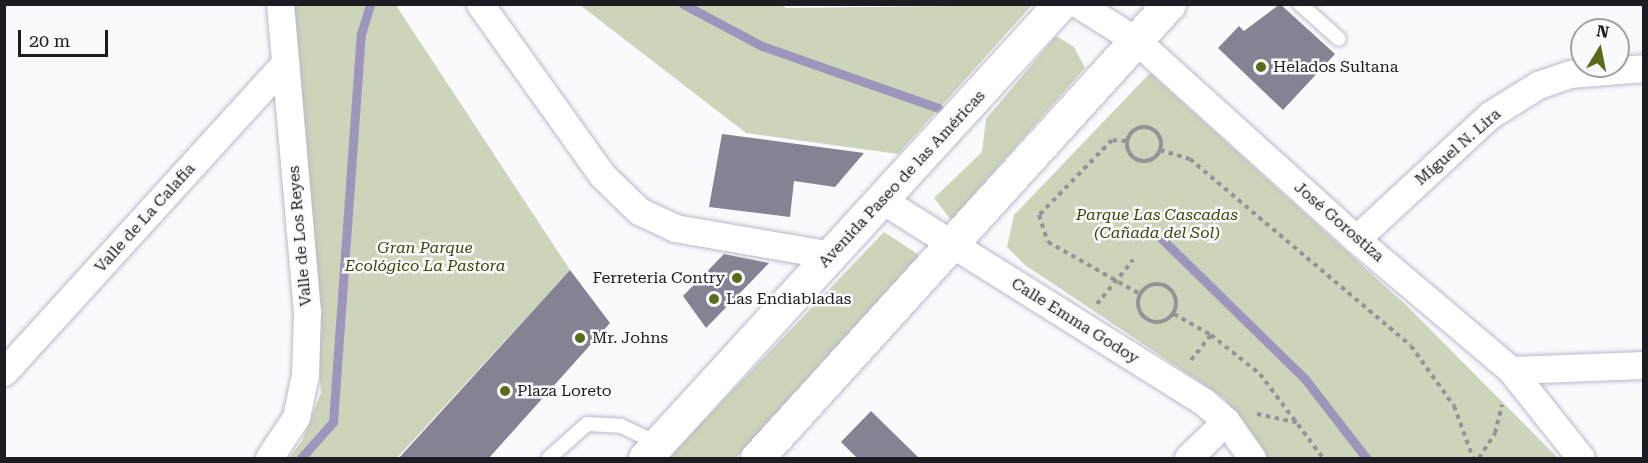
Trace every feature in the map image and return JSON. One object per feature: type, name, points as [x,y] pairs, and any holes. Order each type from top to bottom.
[{"type":"main road","name":"Avenida Paseo de las Américas","points":[[652,451],[1060,4]]},
{"type":"main road","points":[[757,459],[951,242],[1169,4]]},
{"type":"street","name":"Valle de Los Reyes","points":[[269,459],[296,417],[305,375],[307,312],[280,4]]},
{"type":"street","points":[[480,4],[602,174],[639,211],[675,228],[832,255]]},
{"type":"street","name":"José Gorostiza","points":[[1078,4],[1137,40],[1356,239],[1511,370],[1581,459]]},
{"type":"street","name":"Valle de La Calafia","points":[[4,372],[285,63]]},
{"type":"street","name":"Miguel N. Lira","points":[[1356,239],[1490,115],[1538,85],[1570,74],[1644,68]]},
{"type":"street","name":"Calle Emma Godoy","points":[[882,200],[1181,387],[1226,421],[1252,459]]},
{"type":"street","points":[[1511,370],[1644,365]]},
{"type":"street","points":[[1188,459],[1226,421]]},
{"type":"lane","points":[[1300,4],[1339,39]]},
{"type":"lane","points":[[549,459],[587,424],[621,426],[652,451]]},
{"type":"path","points":[[1148,127],[1158,133],[1160,150],[1153,159],[1142,161],[1128,152],[1126,141],[1132,131],[1148,127]]},
{"type":"path","points":[[1126,141],[1112,140],[1040,214],[1048,242],[1140,294]]},
{"type":"path","points":[[1160,150],[1190,159],[1411,346],[1454,406],[1473,459]]},
{"type":"path","points":[[1116,281],[1133,260]]},
{"type":"path","points":[[1154,284],[1166,286],[1177,301],[1173,314],[1157,323],[1144,318],[1138,307],[1140,294],[1154,284]]},
{"type":"path","points":[[1173,314],[1211,335],[1260,374],[1323,459]]},
{"type":"path","points":[[1479,459],[1495,433],[1511,370]]},
{"type":"green space","points":[[780,4],[786,8],[1032,5],[898,154],[746,133],[580,5]]},
{"type":"green space","name":"Gran Parque Ecológico La Pastora","points":[[292,5],[400,5],[397,7],[570,270],[397,458],[289,458],[302,441],[321,393]]},
{"type":"green space","points":[[1056,36],[1074,47],[1085,68],[951,220],[934,198],[982,152],[986,119]]},
{"type":"green space","name":"Parque Las Cascadas (Cañada del Sol)","points":[[1150,73],[1407,306],[1558,458],[1267,458],[1224,398],[1025,265],[1007,247],[1014,215]]},
{"type":"green space","points":[[884,232],[919,255],[736,458],[668,458]]},
{"type":"building","points":[[1280,4],[1335,54],[1283,110],[1218,48],[1239,26],[1244,31]]},
{"type":"building","points":[[722,134],[864,153],[835,187],[794,181],[790,217],[709,207]]},
{"type":"building","points":[[724,254],[769,263],[706,328],[683,296]]},
{"type":"building","name":"Plaza Loreto","points":[[570,270],[610,323],[488,459],[398,459]]},
{"type":"building","points":[[871,411],[920,459],[858,459],[841,442]]},
{"type":"waterway","points":[[301,458],[333,422],[361,34],[370,4]]},
{"type":"waterway","points":[[683,4],[762,46],[938,108]]},
{"type":"waterway","points":[[1161,238],[1305,379],[1366,458]]},
{"type":"place","name":"Helados Sultana","points":[[1261,67]]},
{"type":"place","name":"Ferreteria Contry","points":[[737,278]]},
{"type":"place","name":"Las Endiabladas","points":[[714,299]]},
{"type":"place","name":"Mr. Johns","points":[[580,338]]},
{"type":"place","name":"Plaza Loreto","points":[[505,391]]}]
